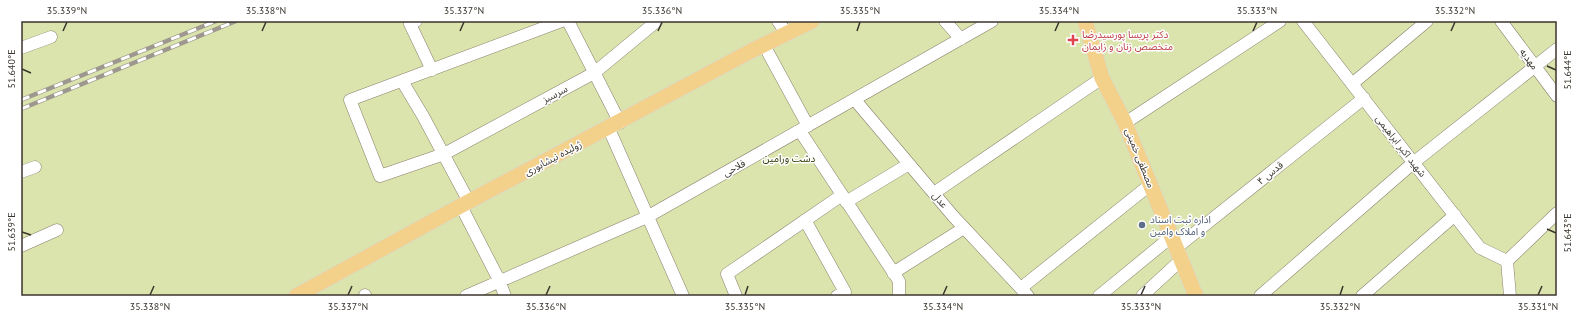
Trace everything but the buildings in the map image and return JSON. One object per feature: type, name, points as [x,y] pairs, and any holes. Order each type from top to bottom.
[{"type":"main road","name":"ژولیده نیشابوری","points":[[296,296],[764,45],[782,27],[812,21]]},
{"type":"main road","name":"مصطفی خمینی","points":[[1085,21],[1102,78],[1125,123],[1196,296]]},
{"type":"street","points":[[416,21],[410,24],[432,70]]},
{"type":"street","points":[[505,296],[500,280],[444,154],[402,81],[562,21]]},
{"type":"street","points":[[568,21],[594,73],[647,217],[682,296]]},
{"type":"street","name":"سرسبز","points":[[402,81],[350,100],[380,176],[444,154],[594,73],[657,21]]},
{"type":"street","points":[[945,21],[961,39]]},
{"type":"street","name":"فلاحی","points":[[466,296],[647,217],[992,21]]},
{"type":"street","points":[[1125,123],[1280,21]]},
{"type":"street","name":"شهید اکبر ابراهیمی","points":[[1302,21],[1364,98],[1480,248],[1507,261]]},
{"type":"street","points":[[1352,84],[1427,21]]},
{"type":"street","name":"مهدیه","points":[[1501,21],[1557,96]]},
{"type":"street","points":[[21,48],[50,37]]},
{"type":"street","points":[[764,45],[804,129],[844,199],[899,281],[899,296]]},
{"type":"street","points":[[1260,296],[1414,163],[1557,49]]},
{"type":"street","points":[[934,193],[1102,78]]},
{"type":"street","name":"قدس ۴","points":[[1176,248],[1364,98]]},
{"type":"street","name":"عدل","points":[[855,100],[964,228],[1024,292]]},
{"type":"street","points":[[736,296],[727,274],[805,220],[909,164]]},
{"type":"street","points":[[21,172],[35,166]]},
{"type":"street","points":[[1024,292],[1151,184]]},
{"type":"street","points":[[1510,296],[1507,261],[1557,213]]},
{"type":"street","points":[[1362,296],[1455,215]]},
{"type":"street","points":[[805,220],[845,292],[837,296]]},
{"type":"street","points":[[893,273],[964,228]]},
{"type":"street","points":[[21,246],[58,230]]},
{"type":"street","points":[[1099,296],[1176,248]]},
{"type":"street","points":[[1142,296],[1176,248]]},
{"type":"green space","name":"دشت ورامین","points":[[21,21],[1557,21],[1557,296],[21,296]]},
{"type":"railway","points":[[21,100],[216,21]]},
{"type":"railway","points":[[21,109],[236,21]]},
{"type":"place","name":"دکتر پریسا پورسیدرضا متخصص زنان و زایمان","points":[[1073,40]]},
{"type":"place","name":"اداره ثبت اسناد و املاک وامین","points":[[1142,225]]}]
